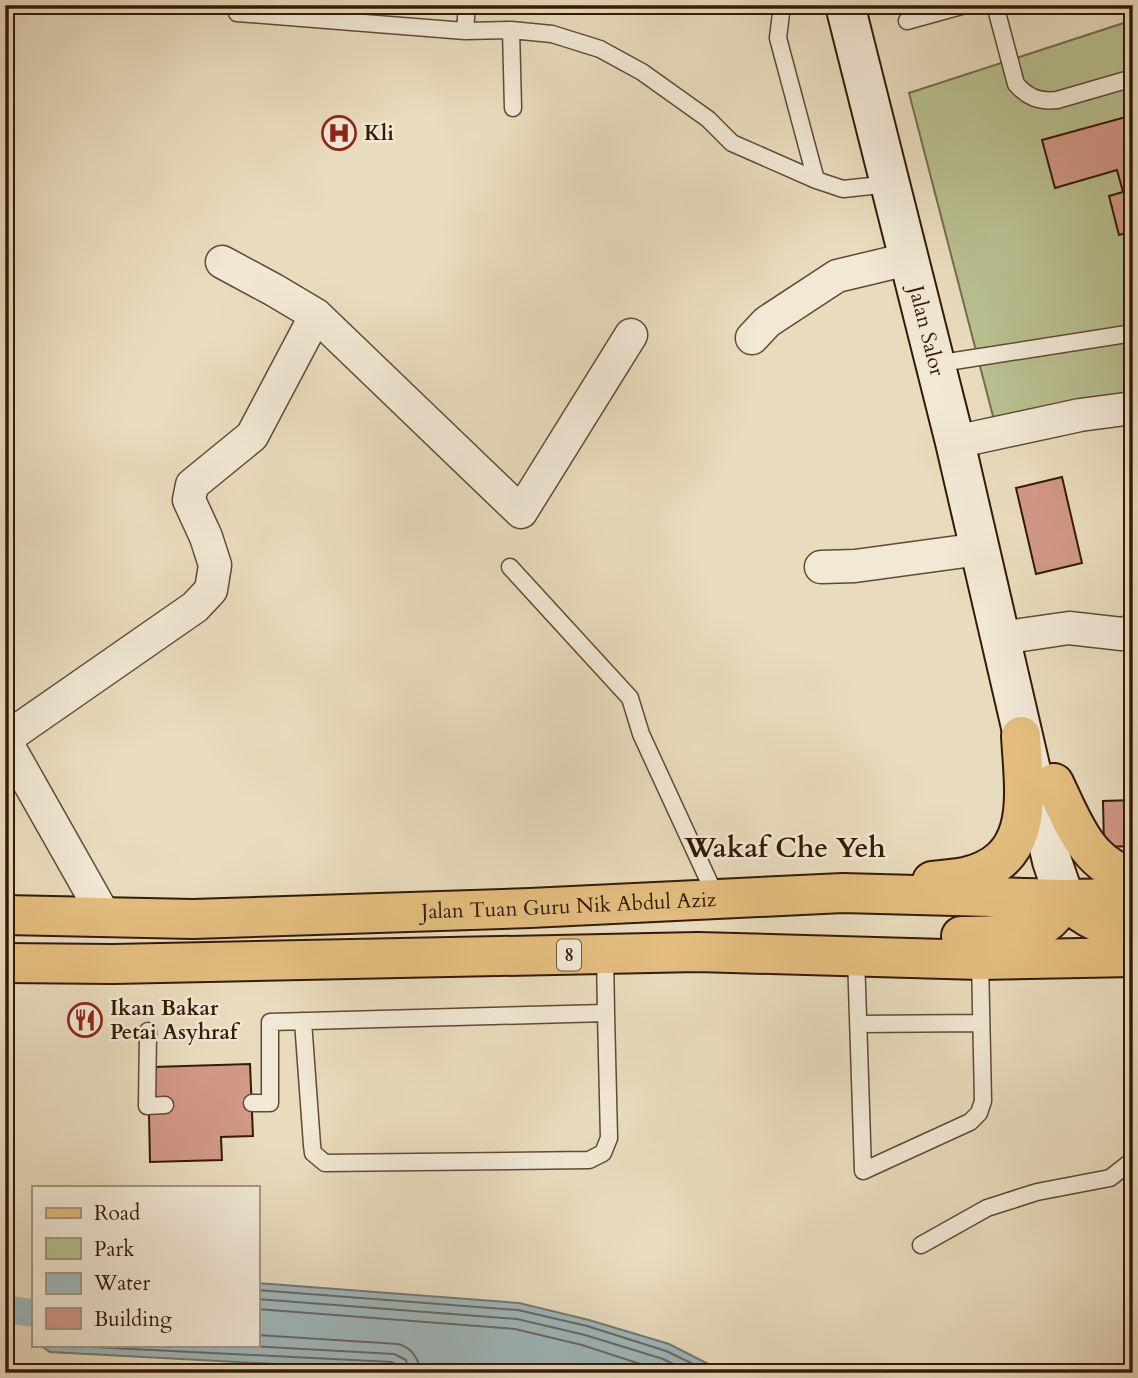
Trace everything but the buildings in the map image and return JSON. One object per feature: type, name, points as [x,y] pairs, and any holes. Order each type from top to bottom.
[{"type":"main road","name":"Jalan Salor","points":[[845,5],[955,442],[1004,648],[1021,736],[1052,860],[1065,899]]},
{"type":"main road","name":"Jalan Salor","points":[[1004,648],[1038,732],[1054,783],[1072,859],[1072,877],[1065,899]]},
{"type":"main road","points":[[843,893],[967,876],[989,867],[1006,853],[1019,836],[1026,810],[1021,736]]},
{"type":"main road","points":[[1054,783],[1080,836],[1096,858],[1115,873],[1133,877]]},
{"type":"main road","name":"Jalan Tuan Guru Nik Abdul Aziz","points":[[5,915],[192,919],[530,908],[843,893],[1065,899],[1133,898]]},
{"type":"main road","points":[[698,952],[1020,932],[1039,927],[1053,917],[1065,899],[1083,916],[1103,925],[1133,929]]},
{"type":"main road","name":"8","points":[[5,962],[126,963],[698,952],[980,960],[1133,957]]},
{"type":"street","points":[[752,338],[767,322],[837,276],[908,259]]},
{"type":"street","points":[[222,262],[316,315],[521,512],[631,335]]},
{"type":"street","points":[[105,917],[5,739],[195,607],[211,590],[215,565],[189,500],[191,485],[252,436],[316,315]]},
{"type":"street","points":[[955,442],[1080,415],[1133,408]]},
{"type":"street","points":[[821,567],[855,566],[980,549]]},
{"type":"street","points":[[1004,648],[1069,628],[1122,634],[1133,631]]},
{"type":"lane","points":[[465,31],[467,5]]},
{"type":"lane","points":[[782,5],[778,38],[816,180]]},
{"type":"lane","points":[[907,21],[965,5]]},
{"type":"lane","points":[[995,5],[1016,84],[1033,99],[1057,100],[1133,78]]},
{"type":"lane","points":[[237,13],[465,31],[511,30],[552,34],[600,49],[642,72],[708,119],[732,143],[843,189],[890,184]]},
{"type":"lane","points":[[511,30],[513,108]]},
{"type":"lane","points":[[935,364],[1133,333]]},
{"type":"lane","points":[[510,567],[630,698],[641,734],[718,900]]},
{"type":"lane","points":[[303,1021],[313,1153],[325,1163],[589,1160],[603,1153],[608,1138],[605,954]]},
{"type":"lane","points":[[856,956],[863,1171],[970,1122],[979,1113],[983,1101],[980,960]]},
{"type":"lane","points":[[252,1103],[270,1103],[270,1021],[606,1013]]},
{"type":"lane","points":[[858,1024],[981,1023]]},
{"type":"lane","points":[[148,1031],[147,1106],[165,1105]]},
{"type":"lane","points":[[921,1245],[987,1208],[1037,1192],[1110,1178],[1133,1160]]},
{"type":"green space","points":[[1133,20],[1133,396],[994,420],[909,93]]},
{"type":"water","points":[[259,1283],[519,1303],[669,1344],[726,1373],[444,1373],[50,1352],[41,1346],[259,1346]]},
{"type":"waterway","points":[[5,1309],[32,1313]]},
{"type":"place","name":"Kli","points":[[339,133]]},
{"type":"place","name":"Ikan Bakar Petai Asyhraf","points":[[85,1020]]},
{"type":"district","name":"Wakaf Che Yeh","points":[[785,848]]}]
